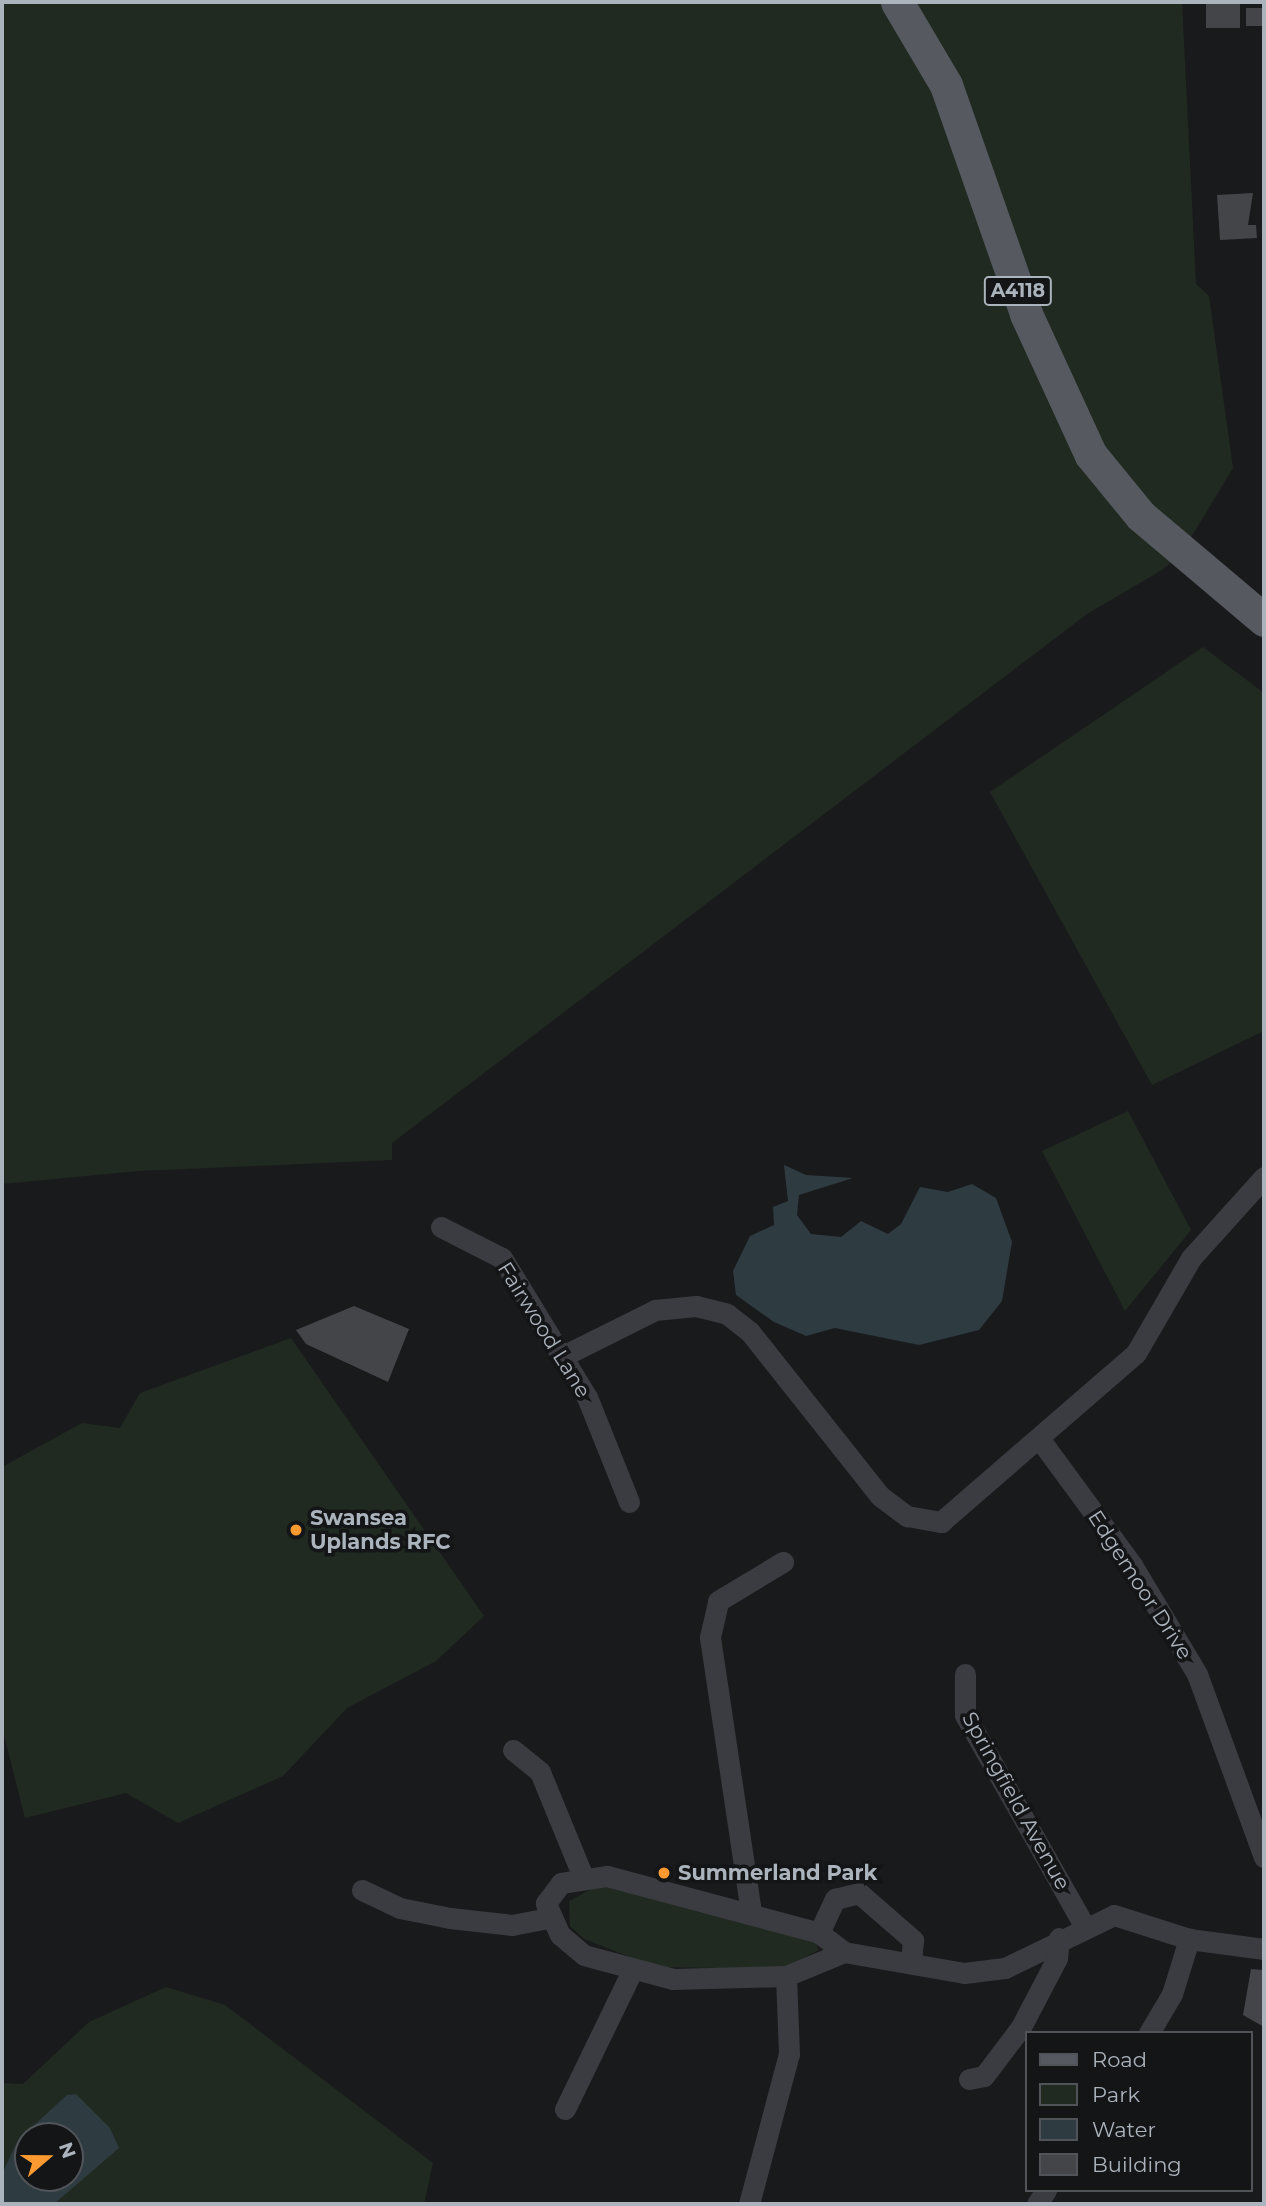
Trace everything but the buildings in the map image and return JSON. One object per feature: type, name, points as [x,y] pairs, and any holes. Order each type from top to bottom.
[{"type":"main road","name":"A4118","points":[[897,2],[946,85],[1026,314],[1091,456],[1141,516],[1264,620]]},
{"type":"street","points":[[565,1355],[655,1310],[696,1306],[727,1314],[750,1332],[880,1496],[907,1516],[941,1522],[1041,1441],[1136,1353],[1191,1258],[1264,1177]]},
{"type":"street","name":"Fairwood Lane","points":[[441,1227],[502,1258],[565,1355],[629,1502]]},
{"type":"street","name":"Edgemoor Drive","points":[[1041,1441],[1132,1565],[1191,1664],[1264,1857]]},
{"type":"street","points":[[751,1912],[710,1637],[718,1601],[783,1562]]},
{"type":"street","name":"Springfield Avenue","points":[[965,1674],[965,1715],[1084,1924]]},
{"type":"street","points":[[513,1750],[540,1772],[583,1877]]},
{"type":"street","points":[[844,1952],[786,1976],[673,1979],[584,1955],[550,1919],[551,1892],[583,1877],[607,1876],[751,1912],[819,1933],[844,1952],[964,1973],[1005,1968],[1084,1924],[1127,1915],[1189,1939],[1264,1950]]},
{"type":"street","points":[[362,1890],[400,1908],[450,1918],[512,1925],[550,1919]]},
{"type":"street","points":[[819,1933],[835,1899],[859,1894],[913,1940],[911,1963]]},
{"type":"street","points":[[969,2079],[984,2076],[1021,2027],[1058,1958],[1059,1938]]},
{"type":"street","points":[[1150,2031],[1172,1994],[1189,1939]]},
{"type":"street","points":[[565,2109],[632,1970]]},
{"type":"street","points":[[749,2204],[789,2054],[786,1976]]},
{"type":"green space","points":[[2,2],[1182,2],[1196,284],[1209,296],[1233,468],[1181,554],[1162,570],[1087,614],[392,1143],[392,1160],[138,1171],[2,1184]]},
{"type":"green space","points":[[1203,647],[1264,693],[1264,1031],[1152,1085],[990,792]]},
{"type":"green space","points":[[1128,1111],[1191,1230],[1125,1311],[1042,1151]]},
{"type":"green space","points":[[291,1338],[484,1616],[436,1661],[347,1708],[283,1776],[178,1823],[126,1793],[25,1818],[2,1727],[2,1467],[82,1423],[120,1428],[140,1393]]},
{"type":"green space","points":[[601,1884],[814,1940],[819,1950],[782,1969],[655,1967],[584,1939],[570,1926],[569,1901]]},
{"type":"green space","points":[[166,1987],[225,2005],[433,2163],[424,2204],[2,2204],[2,2083],[23,2084],[89,2022]]},
{"type":"water","points":[[784,1165],[806,1175],[853,1178],[799,1195],[797,1215],[811,1234],[841,1237],[861,1221],[888,1234],[901,1224],[920,1187],[948,1192],[972,1184],[996,1198],[1012,1242],[1002,1301],[979,1330],[919,1345],[835,1328],[806,1336],[774,1322],[736,1295],[733,1271],[750,1236],[774,1225],[773,1207],[788,1201]]},
{"type":"water","points":[[76,2094],[110,2128],[119,2148],[84,2178],[84,2122],[38,2122],[67,2095]]},
{"type":"water","points":[[14,2148],[14,2192],[68,2192],[54,2204],[2,2204],[2,2174]]},
{"type":"place","name":"Swansea Uplands RFC","points":[[296,1530]]},
{"type":"place","name":"Summerland Park","points":[[664,1873]]}]
